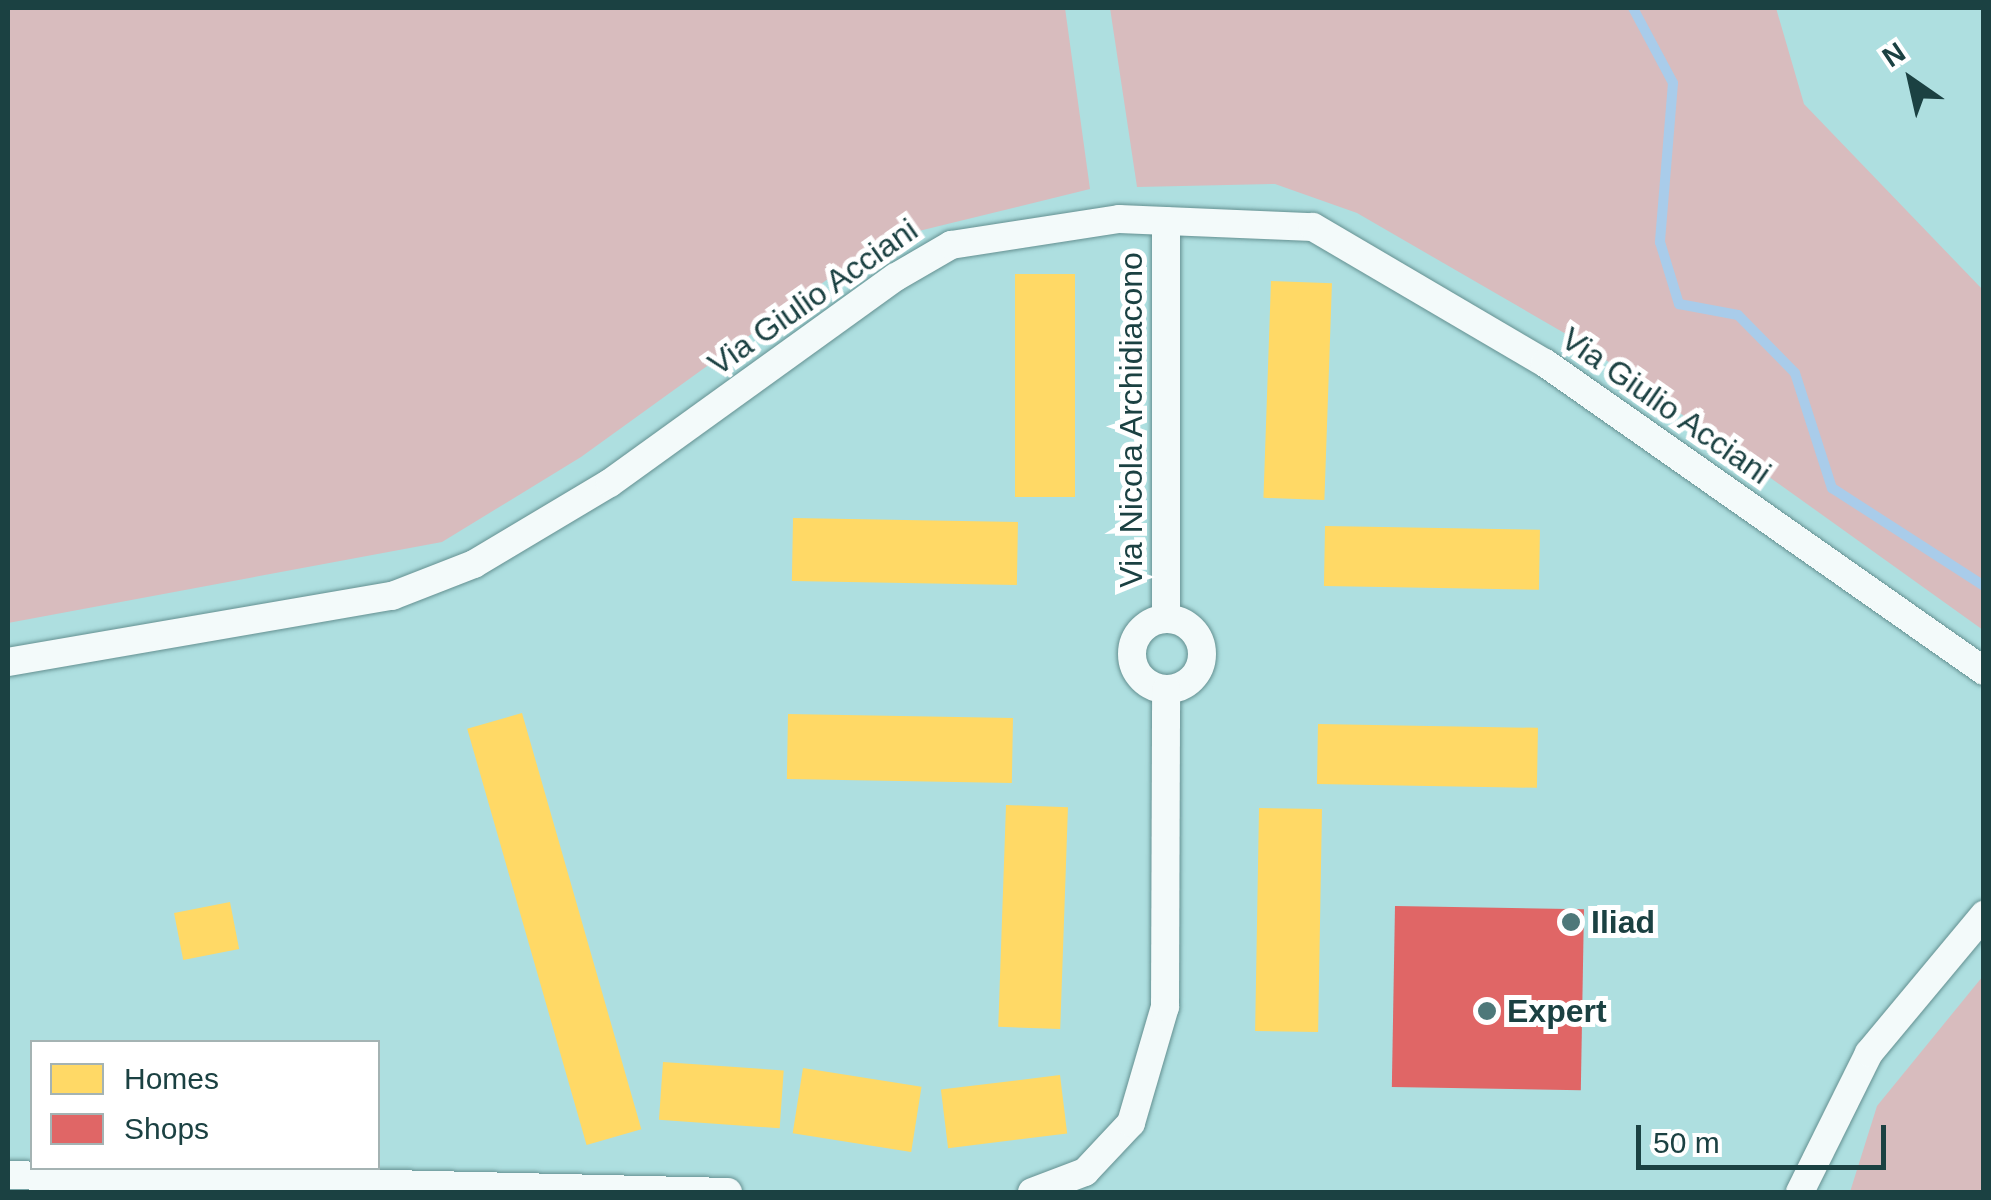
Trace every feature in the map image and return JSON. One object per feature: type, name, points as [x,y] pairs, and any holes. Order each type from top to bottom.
[{"type":"street","name":"Via Giulio Acciani","points":[[8,662],[392,596],[474,564],[610,483],[896,277],[950,245],[1119,219],[1313,227],[1545,363],[1984,672]]},
{"type":"street","name":"Via Nicola Archidiacono","points":[[1166,221],[1166,618]]},
{"type":"street","name":"Via Nicola Archidiacono","points":[[1166,618],[1190,627],[1202,658],[1185,685],[1166,690],[1139,677],[1131,657],[1140,631],[1166,618]]},
{"type":"street","points":[[1032,1192],[1085,1172],[1131,1123],[1165,1008],[1166,690]]},
{"type":"street","points":[[1800,1192],[1869,1054],[1984,914]]},
{"type":"street","points":[[8,1175],[728,1192]]},
{"type":"shaded area","points":[[8,8],[1065,8],[1090,189],[882,240],[581,457],[442,542],[8,623]]},
{"type":"shaded area","points":[[1110,8],[1776,8],[1804,104],[1983,290],[1983,630],[1585,345],[1357,213],[1275,184],[1137,187]]},
{"type":"shaded area","points":[[1983,976],[1983,1192],[1850,1192],[1877,1106]]},
{"type":"building: Homes","points":[[1015,274],[1075,274],[1075,497],[1015,497]]},
{"type":"building: Homes","points":[[1271,281],[1332,283],[1324,500],[1263,498]]},
{"type":"building: Homes","points":[[793,518],[1018,522],[1017,585],[792,581]]},
{"type":"building: Homes","points":[[1325,526],[1540,530],[1539,590],[1324,586]]},
{"type":"building: Homes","points":[[522,713],[641,1129],[587,1145],[467,729]]},
{"type":"building: Homes","points":[[788,714],[1013,718],[1012,783],[787,779]]},
{"type":"building: Homes","points":[[1318,724],[1538,728],[1537,788],[1317,784]]},
{"type":"building: Homes","points":[[1006,805],[1068,807],[1060,1029],[998,1027]]},
{"type":"building: Homes","points":[[1259,808],[1322,809],[1318,1032],[1255,1031]]},
{"type":"building: Homes","points":[[230,902],[239,949],[183,960],[174,913]]},
{"type":"building: Homes","points":[[1423,931],[1558,933],[1556,1063],[1421,1061]]},
{"type":"building: Homes","points":[[663,1062],[784,1070],[780,1128],[659,1120]]},
{"type":"building: Homes","points":[[803,1068],[922,1087],[911,1152],[793,1133]]},
{"type":"building: Homes","points":[[1060,1075],[1067,1134],[948,1148],[941,1090]]},
{"type":"building: Shops","name":"Expert","points":[[1395,906],[1584,909],[1581,1090],[1392,1087]]},
{"type":"waterway","points":[[1633,8],[1673,83],[1660,242],[1679,304],[1738,315],[1795,373],[1832,488],[1984,586]]},
{"type":"place","name":"Iliad","points":[[1571,922]]},
{"type":"place","name":"Expert","points":[[1487,1011]]}]
